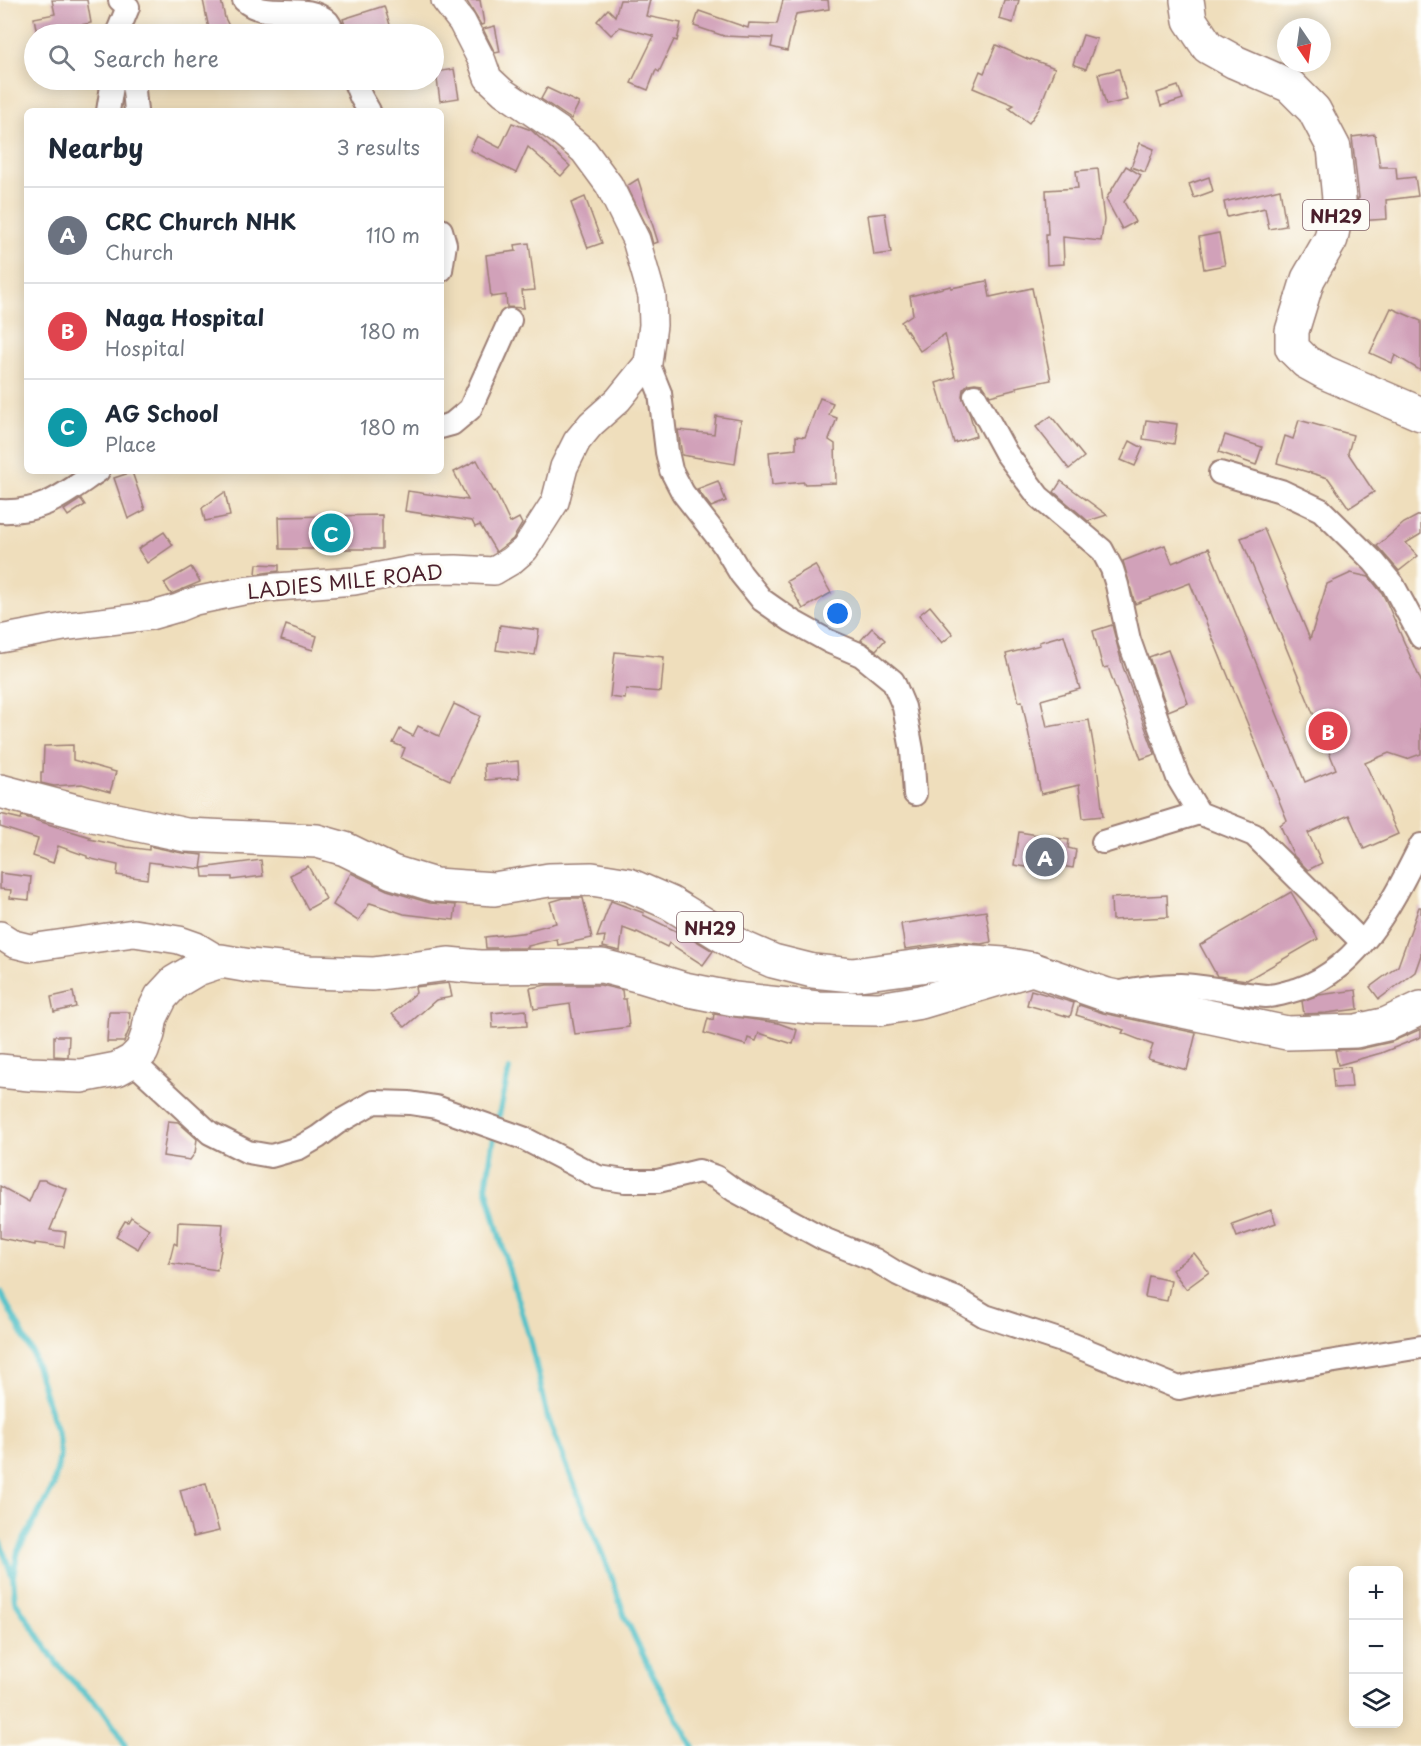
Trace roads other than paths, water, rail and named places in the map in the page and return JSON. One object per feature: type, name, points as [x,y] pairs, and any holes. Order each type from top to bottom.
[{"type":"main road","name":"NH29","points":[[1187,0],[1190,21],[1208,47],[1235,62],[1290,86],[1314,110],[1334,148],[1340,199],[1331,239],[1308,279],[1292,331],[1292,348],[1306,362],[1326,373],[1421,414]]},
{"type":"main road","name":"NH29","points":[[0,791],[80,812],[186,835],[317,841],[345,849],[392,872],[435,885],[494,889],[549,880],[592,879],[628,885],[670,903],[743,948],[773,961],[813,971],[852,975],[959,961],[1004,964],[1032,969],[1107,995],[1287,1033],[1356,1031],[1387,1024],[1421,1008]]},
{"type":"main road","points":[[0,1071],[81,1076],[117,1069],[132,1061],[142,1051],[151,1017],[161,997],[175,982],[197,969],[221,961],[299,971],[373,974],[448,964],[479,968],[602,966],[684,989],[734,999],[818,1008],[879,1009],[921,1002],[1032,969]]},
{"type":"street","points":[[244,0],[260,8],[301,7],[316,12],[330,24]]},
{"type":"street","points":[[445,0],[462,22],[488,78],[503,92],[560,131],[584,151],[609,185],[636,240],[652,296],[653,325],[648,363],[660,393],[666,452],[671,470],[683,493],[723,543],[741,574],[762,600],[792,621],[828,641],[861,655],[893,681],[904,707],[912,750],[915,794]]},
{"type":"street","points":[[119,24],[124,3]]},
{"type":"street","points":[[124,3],[128,24]]},
{"type":"street","points":[[108,108],[111,90]]},
{"type":"street","points":[[135,90],[136,108]]},
{"type":"street","points":[[358,90],[367,108]]},
{"type":"street","points":[[444,426],[452,424],[470,409],[510,320]]},
{"type":"street","name":"LADIES MILE ROAD","points":[[0,639],[69,626],[150,616],[195,601],[243,591],[354,581],[411,570],[494,571],[525,549],[555,502],[564,467],[577,441],[591,423],[618,400],[648,363]]},
{"type":"street","points":[[975,396],[1006,453],[1039,497],[1102,550],[1112,569],[1129,640],[1178,778],[1199,813],[1254,835],[1362,942]]},
{"type":"street","points":[[1220,473],[1281,491],[1321,510],[1374,562],[1393,585],[1421,637]]},
{"type":"street","points":[[0,511],[18,512],[52,502],[94,474]]},
{"type":"street","points":[[1103,842],[1199,813]]},
{"type":"street","points":[[1107,995],[1146,987],[1180,985],[1269,996],[1303,988],[1328,976],[1349,957],[1374,928],[1395,895],[1421,845]]},
{"type":"street","points":[[0,935],[14,944],[30,948],[134,933],[179,940],[196,946],[221,961]]},
{"type":"street","points":[[132,1061],[210,1133],[248,1152],[271,1156],[298,1148],[374,1102],[410,1103],[436,1107],[523,1138],[598,1177],[625,1181],[658,1181],[699,1172],[716,1177],[734,1190],[826,1240],[875,1260],[921,1285],[955,1298],[985,1316],[1071,1344],[1179,1388],[1421,1347]]},
{"type":"waterway","points":[[509,1069],[486,1187],[530,1339],[548,1418],[625,1617],[653,1676],[693,1746]]},
{"type":"waterway","points":[[0,1292],[32,1352],[58,1436],[60,1457],[53,1487],[18,1551],[13,1576],[15,1601],[58,1665],[102,1709],[125,1746]]},
{"type":"waterway","points":[[0,1542],[12,1575]]},
{"type":"place","name":"AG School","points":[[331,533]]},
{"type":"place","name":"Naga Hospital","points":[[1328,731]]},
{"type":"place","name":"CRC Church NHK","points":[[1045,857]]}]
